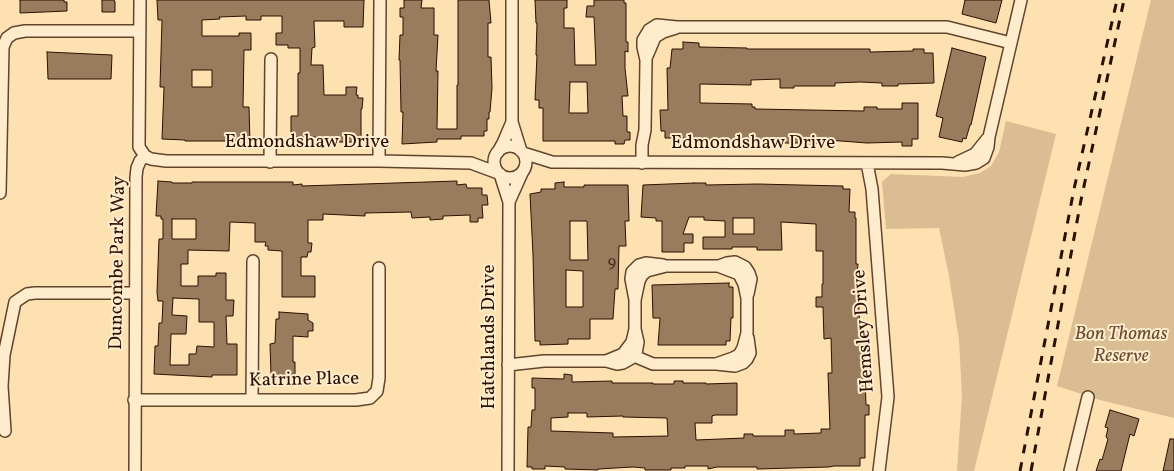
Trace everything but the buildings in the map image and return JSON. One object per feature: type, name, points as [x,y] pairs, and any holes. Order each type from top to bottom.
[{"type":"street","name":"Duncombe Park Way","points":[[135,471],[136,177],[140,161],[145,156],[139,147],[140,0]]},
{"type":"street","points":[[379,161],[380,0]]},
{"type":"street","points":[[512,0],[512,122],[526,161],[523,171],[514,178],[509,178],[499,173],[494,163],[512,122]]},
{"type":"street","points":[[646,163],[646,60],[654,37],[663,32],[678,27],[946,27],[1011,43],[1021,0]]},
{"type":"street","points":[[0,193],[2,47],[7,38],[14,33],[25,31],[140,31]]},
{"type":"street","name":"Edmondshaw Drive","points":[[522,152],[552,162],[954,163],[978,158],[989,137],[1011,43]]},
{"type":"street","points":[[270,162],[271,59]]},
{"type":"street","points":[[497,153],[506,147],[512,146],[522,152]]},
{"type":"street","name":"Edmondshaw Drive","points":[[470,163],[497,153]]},
{"type":"street","name":"Edmondshaw Drive","points":[[145,156],[151,159],[166,161],[470,163],[499,173]]},
{"type":"street","name":"Edmondshaw Drive","points":[[523,171],[552,162]]},
{"type":"street","name":"Hemsley Drive","points":[[871,163],[888,397],[879,471]]},
{"type":"street","name":"Hatchlands Drive","points":[[509,202],[523,171]]},
{"type":"street","name":"Hatchlands Drive","points":[[499,173],[509,202],[508,471]]},
{"type":"street","points":[[252,400],[253,261]]},
{"type":"street","points":[[666,266],[718,266],[739,274],[744,284],[747,298],[747,333],[739,355],[716,364],[653,364],[633,353],[635,300],[642,275],[666,266]]},
{"type":"street","name":"Katrine Place","points":[[134,400],[356,400],[370,398],[377,391],[379,378],[380,268]]},
{"type":"street","points":[[5,431],[2,386],[4,355],[15,302],[26,294],[35,293],[135,292]]},
{"type":"street","points":[[508,361],[606,361],[617,364],[623,363],[633,353]]},
{"type":"street","points":[[1070,471],[1088,397]]},
{"type":"green space","name":"Bon Thomas Reserve","points":[[1151,0],[1174,0],[1174,418],[1100,400],[1057,386]]},
{"type":"green space","points":[[1006,121],[1056,134],[974,471],[957,471],[962,395],[959,340],[939,228],[886,229],[882,182],[891,174],[963,177],[980,173],[991,166],[999,152]]},
{"type":"railway","points":[[1020,471],[1074,189],[1117,0]]},
{"type":"railway","points":[[1031,471],[1081,200],[1124,0]]}]
